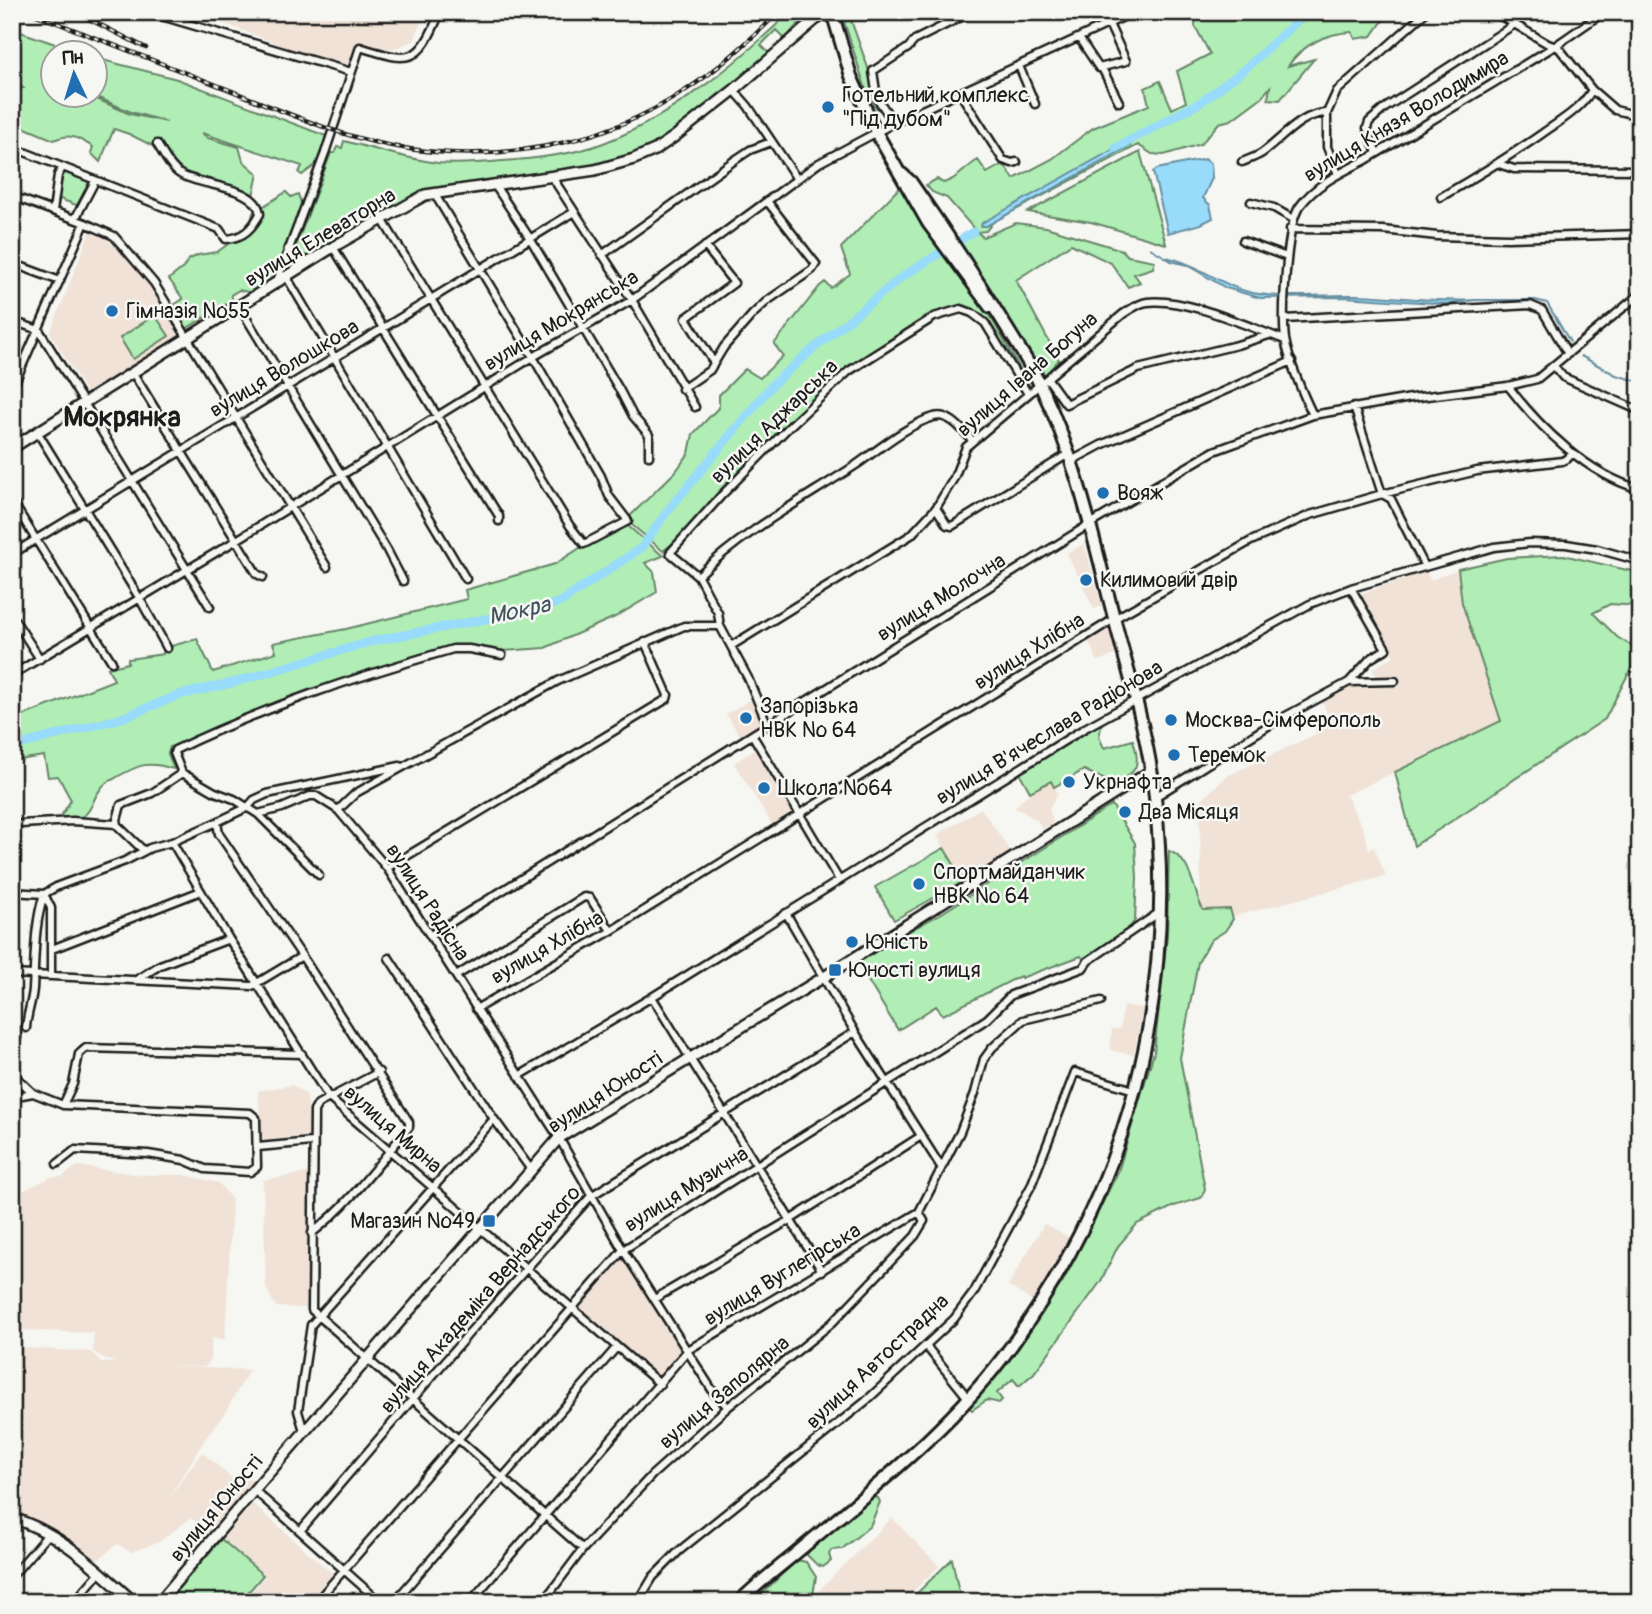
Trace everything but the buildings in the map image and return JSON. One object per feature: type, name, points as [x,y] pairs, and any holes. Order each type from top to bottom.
[{"type":"highway","points":[[739,1602],[940,1429],[1012,1345],[1044,1298],[1082,1232],[1106,1177],[1136,1090],[1157,971],[1161,912],[1155,797],[1136,700],[1071,456],[1044,382],[932,220],[911,182],[902,174],[876,132],[851,76],[831,12]]},
{"type":"street","points":[[148,12],[351,72]]},
{"type":"street","points":[[277,282],[333,130],[360,47],[396,58],[408,56],[423,47],[429,39],[440,12]]},
{"type":"street","name":"вулиця Елеваторна","points":[[12,448],[333,247],[425,195],[616,165],[655,150],[734,90],[815,20],[831,12]]},
{"type":"street","points":[[894,123],[877,98],[873,71],[915,40],[971,12]]},
{"type":"street","name":"вулиця Мокрянська","points":[[12,675],[533,357],[632,300],[819,163],[894,123],[1134,12]]},
{"type":"street","points":[[1338,174],[1327,147],[1327,113],[1336,91],[1426,12]]},
{"type":"street","points":[[1494,12],[1555,46],[1574,65],[1592,90],[1615,110],[1640,116]]},
{"type":"street","name":"вулиця Князя Володимира","points":[[1285,319],[1290,229],[1298,208],[1311,192],[1555,46],[1604,12]]},
{"type":"street","points":[[1079,38],[1097,67],[1102,68],[1127,60],[1109,24]]},
{"type":"street","points":[[1377,153],[1367,128],[1368,122],[1385,108],[1515,24]]},
{"type":"street","points":[[1018,66],[1035,104]]},
{"type":"street","points":[[1102,68],[1119,103]]},
{"type":"street","points":[[734,90],[748,106],[797,179]]},
{"type":"street","points":[[1441,197],[1499,163],[1561,120],[1581,104],[1592,90]]},
{"type":"street","points":[[960,93],[1003,160],[1017,162]]},
{"type":"street","points":[[1242,162],[1260,154],[1306,119],[1327,113]]},
{"type":"street","points":[[602,255],[735,160],[750,150],[771,142]]},
{"type":"street","points":[[12,147],[219,229],[226,239],[248,232],[260,214],[260,207],[255,202],[235,191],[181,175],[157,144]]},
{"type":"street","points":[[1499,163],[1514,169],[1640,170]]},
{"type":"street","points":[[53,211],[58,175],[63,167]]},
{"type":"street","points":[[552,177],[632,300],[695,407]]},
{"type":"street","points":[[75,219],[95,181]]},
{"type":"street","points":[[494,184],[584,328],[633,416],[649,435],[649,456]]},
{"type":"street","points":[[382,219],[570,526],[584,544],[628,521],[609,496],[601,476],[533,357],[434,192]]},
{"type":"street","points":[[12,196],[114,236],[128,250],[154,283],[327,568]]},
{"type":"street","points":[[682,389],[710,370],[724,347],[753,314],[812,270],[816,264],[767,201]]},
{"type":"street","points":[[1251,202],[1274,208],[1293,219]]},
{"type":"street","name":"вулиця Волошкова","points":[[12,554],[575,212]]},
{"type":"street","points":[[13,385],[85,223]]},
{"type":"street","points":[[1290,229],[1383,230],[1437,236],[1508,238],[1640,234]]},
{"type":"street","points":[[1243,241],[1287,257]]},
{"type":"street","points":[[705,246],[734,283],[686,318],[714,363]]},
{"type":"street","points":[[333,247],[499,516],[499,522]]},
{"type":"street","points":[[289,250],[295,258],[307,263]]},
{"type":"street","points":[[12,263],[60,281]]},
{"type":"street","points":[[286,276],[466,579]]},
{"type":"street","name":"вулиця Молочна","points":[[431,935],[1090,524],[1214,451],[1313,415],[1508,386],[1537,379],[1640,294]]},
{"type":"street","name":"вулиця Івана Богуна","points":[[731,646],[911,535],[936,508],[954,478],[961,456],[973,441],[1123,314],[1143,303],[1167,302],[1239,322],[1285,340]]},
{"type":"street","points":[[1313,415],[1285,340],[1285,319],[1530,305],[1542,310],[1568,354]]},
{"type":"street","points":[[239,306],[403,580]]},
{"type":"street","name":"вулиця Аджарська","points":[[698,576],[670,553],[695,525],[790,426],[849,371],[934,317],[961,309],[985,323],[1028,394]]},
{"type":"street","points":[[12,321],[38,330],[210,607]]},
{"type":"street","points":[[1044,382],[1066,404],[1138,369],[1270,335]]},
{"type":"street","points":[[936,508],[947,526],[952,526],[1071,456],[1292,361]]},
{"type":"street","points":[[1554,366],[1563,377],[1640,411]]},
{"type":"street","points":[[133,373],[235,541],[257,574],[263,577]]},
{"type":"street","points":[[1508,386],[1572,454],[1622,484],[1640,489]]},
{"type":"street","points":[[1354,407],[1381,494],[1391,499],[1425,566]]},
{"type":"street","points":[[768,726],[720,626],[718,612],[698,576],[758,528],[899,435],[934,416],[951,420],[973,441]]},
{"type":"street","points":[[38,433],[167,648]]},
{"type":"street","name":"вулиця Хлібна","points":[[475,1009],[611,931],[1114,619],[1251,541],[1310,515],[1381,494],[1477,471],[1562,461],[1572,454]]},
{"type":"street","points":[[12,501],[112,662]]},
{"type":"street","name":"вулиця В'ячеслава Радіонова","points":[[519,1076],[653,997],[1084,728],[1310,604],[1351,588],[1494,547],[1530,543],[1566,544],[1640,561]]},
{"type":"street","points":[[1155,797],[1271,724],[1349,682],[1370,660],[1386,649],[1351,588]]},
{"type":"street","points":[[12,616],[40,659]]},
{"type":"street","points":[[258,814],[282,808],[310,796],[323,799],[338,810],[356,793],[558,681],[684,626],[720,626]]},
{"type":"street","points":[[387,868],[667,699],[668,695],[645,642]]},
{"type":"street","points":[[318,875],[258,814],[182,773],[175,750],[229,726],[348,681],[453,649],[502,654]]},
{"type":"street","points":[[1349,682],[1395,681]]},
{"type":"street","points":[[752,736],[839,880]]},
{"type":"street","points":[[12,892],[44,894],[217,822],[267,794],[405,765]]},
{"type":"street","name":"вулиця Юності","points":[[159,1602],[559,1138],[824,977],[1151,771]]},
{"type":"street","points":[[116,824],[121,805],[152,793],[182,773]]},
{"type":"street","name":"вулиця Радісна","points":[[338,810],[387,868],[431,935],[475,1009],[559,1138],[623,1250],[714,1393],[728,1408]]},
{"type":"street","points":[[21,824],[74,821],[116,824],[144,851]]},
{"type":"street","points":[[217,822],[219,834],[407,1117],[409,1127],[328,1221],[312,1233]]},
{"type":"street","name":"вулиця Мирна","points":[[172,842],[229,939],[329,1098],[660,1384]]},
{"type":"street","points":[[52,949],[201,891]]},
{"type":"street","points":[[44,894],[51,908],[51,975]]},
{"type":"street","points":[[26,1028],[33,992],[39,910],[44,894]]},
{"type":"street","points":[[456,976],[584,897],[590,898],[611,931]]},
{"type":"street","name":"вулиця Музична","points":[[316,1602],[623,1250],[987,1018],[1011,995],[1083,968],[1088,961],[1161,912]]},
{"type":"street","points":[[786,913],[855,1032],[941,1167]]},
{"type":"street","points":[[136,979],[160,965],[229,939]]},
{"type":"street","points":[[12,974],[241,986],[258,984],[302,956]]},
{"type":"street","points":[[389,958],[494,1119],[532,1172]]},
{"type":"street","points":[[653,997],[822,1271]]},
{"type":"street","points":[[919,1212],[960,1132],[984,1059],[992,1048],[1023,1020],[1101,1000]]},
{"type":"street","points":[[12,1021],[17,1037]]},
{"type":"street","name":"вулиця Академіка Вернадського","points":[[300,1531],[470,1332],[591,1196],[855,1032]]},
{"type":"street","points":[[63,1105],[74,1084],[79,1054],[86,1048],[302,1054]]},
{"type":"street","points":[[379,1072],[318,1104],[314,1111],[312,1310],[583,1549]]},
{"type":"street","name":"вулиця Автострадна","points":[[638,1602],[653,1577],[679,1551],[866,1401],[954,1318],[989,1266],[1031,1185],[1074,1072],[1136,1090]]},
{"type":"street","points":[[12,1090],[15,1075]]},
{"type":"street","points":[[15,1075],[33,1093],[63,1105],[250,1114],[256,1118],[257,1167],[250,1172],[205,1169],[184,1160],[104,1151],[75,1150],[57,1164]]},
{"type":"street","points":[[12,1101],[33,1093]]},
{"type":"street","points":[[304,1431],[298,1411],[309,1331],[319,1316],[494,1119]]},
{"type":"street","points":[[656,1298],[790,1220],[920,1136]]},
{"type":"street","points":[[258,1147],[312,1142]]},
{"type":"street","name":"вулиця Вуглегірська","points":[[470,1602],[688,1350],[919,1212]]},
{"type":"street","name":"вулиця Заполярна","points":[[544,1602],[583,1549],[652,1475],[728,1408],[832,1323],[915,1236],[924,1221],[919,1212]]},
{"type":"street","points":[[926,1346],[968,1398]]},
{"type":"street","points":[[394,1602],[616,1348]]},
{"type":"street","points":[[254,1490],[380,1602]]},
{"type":"street","points":[[12,1518],[49,1533],[71,1547],[134,1602]]},
{"type":"street","points":[[12,1576],[49,1533]]},
{"type":"street","points":[[74,1602],[100,1573]]},
{"type":"shaded area","points":[[194,12],[425,12],[414,41],[392,49],[360,47],[351,72]]},
{"type":"shaded area","name":"Гімназія №55","points":[[90,232],[110,241],[125,255],[153,289],[180,336],[88,395],[50,333]]},
{"type":"shaded area","points":[[1084,544],[1102,606],[1094,609],[1067,553]]},
{"type":"shaded area","points":[[1458,569],[1462,603],[1501,722],[1346,795],[1363,829],[1369,849],[1374,847],[1386,876],[1201,925],[1200,801],[1227,776],[1316,734],[1311,721],[1327,712],[1321,700],[1349,686],[1394,684],[1401,681],[1398,677],[1378,677],[1372,669],[1394,656],[1360,594],[1426,572],[1431,580]]},
{"type":"shaded area","points":[[1109,629],[1117,654],[1098,661],[1088,641]]},
{"type":"shaded area","name":"Запорізька НВК № 64","points":[[754,698],[765,722],[741,737],[726,714]]},
{"type":"shaded area","name":"Школа №64","points":[[756,749],[793,813],[773,826],[734,763]]},
{"type":"shaded area","points":[[1051,781],[1058,794],[1049,808],[1053,823],[1042,829],[1038,821],[1015,807],[1026,796]]},
{"type":"shaded area","points":[[981,808],[1011,852],[965,881],[937,835]]},
{"type":"shaded area","points":[[1123,1006],[1143,1008],[1134,1055],[1110,1050],[1112,1029],[1120,1029]]},
{"type":"shaded area","points":[[292,1085],[307,1095],[311,1136],[262,1141],[258,1091]]},
{"type":"shaded area","points":[[77,1166],[142,1175],[185,1175],[219,1183],[232,1200],[225,1339],[212,1338],[210,1361],[205,1367],[164,1366],[249,1370],[226,1411],[205,1439],[169,1498],[202,1452],[236,1482],[244,1473],[253,1481],[209,1533],[191,1518],[159,1542],[131,1552],[117,1544],[98,1560],[51,1531],[12,1516],[12,1347],[91,1352],[102,1363],[114,1363],[93,1352],[94,1333],[16,1330],[23,1191],[52,1177],[62,1177]]},
{"type":"shaded area","points":[[308,1173],[307,1308],[276,1307],[266,1288],[263,1180]]},
{"type":"shaded area","points":[[1044,1224],[1071,1238],[1033,1302],[1008,1286]]},
{"type":"shaded area","points":[[625,1257],[685,1349],[658,1379],[580,1307]]},
{"type":"shaded area","points":[[253,1504],[334,1575],[310,1602],[243,1602],[265,1576],[222,1538]]},
{"type":"shaded area","points":[[892,1518],[939,1566],[902,1602],[831,1602],[819,1590]]},
{"type":"green space","points":[[790,12],[818,12],[796,26],[785,39],[776,30],[761,45],[770,54],[767,58],[686,125],[656,146],[611,163],[418,196],[339,238],[308,258],[302,259],[296,255],[296,246],[331,153],[335,153],[337,147],[342,148],[344,141],[414,159],[454,164],[536,158],[592,147],[673,108],[723,72]]},
{"type":"green space","points":[[841,12],[848,12],[882,107],[878,110],[868,96]]},
{"type":"green space","points":[[1389,12],[1372,36],[1355,39],[1352,32],[1342,33],[1308,46],[1288,66],[1314,59],[1280,100],[1268,99],[1270,87],[1262,97],[1231,120],[1219,123],[1201,144],[1164,155],[1152,154],[1138,145],[993,222],[986,231],[977,232],[983,237],[1016,223],[1046,227],[1122,250],[1128,256],[1155,261],[1153,268],[1134,274],[1140,282],[1128,287],[1111,263],[1071,244],[1016,280],[1059,360],[1045,375],[959,243],[976,231],[947,198],[932,192],[926,185],[937,179],[943,183],[949,181],[978,160],[987,173],[1003,164],[1014,179],[1052,159],[1093,128],[1149,105],[1145,88],[1160,81],[1172,109],[1186,102],[1177,71],[1210,54],[1195,26],[1196,14]]},
{"type":"green space","points":[[12,29],[38,38],[38,108],[108,108],[108,104],[130,114],[167,122],[131,112],[108,102],[108,61],[177,79],[326,136],[317,164],[302,175],[299,173],[302,166],[202,133],[208,138],[239,147],[243,161],[258,174],[253,196],[233,186],[167,164],[159,149],[114,129],[100,162],[91,153],[93,147],[79,139],[65,137],[54,140],[23,127],[12,120],[12,83],[23,88],[12,80]]},
{"type":"green space","points":[[1140,152],[1166,244],[1091,222],[1028,212]]},
{"type":"green space","points":[[64,170],[91,182],[79,206],[57,198]]},
{"type":"green space","points":[[900,187],[957,273],[993,321],[1030,386],[1028,387],[986,320],[964,306],[936,313],[851,365],[721,489],[682,536],[663,551],[626,520],[676,471],[689,453],[693,434],[719,407],[719,395],[745,369],[760,378],[783,356],[774,344],[820,286],[825,282],[831,288],[850,274],[841,248]]},
{"type":"green space","points":[[286,192],[291,197],[298,194],[303,209],[275,279],[253,293],[239,290],[231,295],[233,300],[184,330],[171,307],[183,299],[169,279],[183,268],[188,260],[198,255],[217,252],[248,234],[253,213]]},
{"type":"green space","points":[[155,315],[169,336],[133,359],[120,338]]},
{"type":"green space","points":[[628,526],[663,556],[645,563],[654,572],[657,592],[615,617],[545,648],[503,651],[460,648],[437,650],[353,676],[197,739],[170,747],[168,754],[174,769],[151,765],[125,773],[104,785],[87,813],[76,819],[66,820],[61,816],[71,800],[58,776],[48,777],[44,756],[12,761],[12,720],[114,680],[108,668],[128,663],[128,659],[163,654],[164,648],[197,639],[213,672],[276,652],[273,643],[346,629],[467,599],[465,590],[555,564],[594,539]]},
{"type":"green space","points":[[1563,555],[1640,573],[1640,606],[1610,604],[1593,613],[1617,637],[1640,651],[1605,719],[1414,846],[1395,772],[1501,721],[1462,603],[1458,569],[1507,558]]},
{"type":"green space","points":[[1102,722],[1099,737],[1104,748],[1133,740],[1137,762],[1128,776],[1113,784],[1084,770],[1054,787],[1051,781],[1030,792],[1019,772]]},
{"type":"green space","points":[[1112,805],[1135,843],[1135,920],[1126,933],[1084,960],[1081,956],[1021,978],[1020,976],[943,1015],[936,1006],[898,1030],[856,961],[942,913]]},
{"type":"green space","name":"Спортмайданчик НВК № 64","points":[[944,848],[964,881],[894,920],[875,887]]},
{"type":"green space","points":[[1169,851],[1183,861],[1203,910],[1230,909],[1233,919],[1225,931],[1211,940],[1198,962],[1180,1058],[1205,1189],[1201,1198],[1174,1206],[1137,1224],[1118,1246],[1101,1281],[1034,1373],[1019,1386],[1013,1379],[997,1393],[1002,1400],[999,1403],[987,1400],[972,1410],[969,1407],[1023,1340],[1065,1278],[1118,1172],[1154,1052],[1167,936]]},
{"type":"green space","points":[[872,1497],[878,1498],[880,1502],[870,1526],[842,1549],[831,1550],[831,1561],[823,1567],[817,1565],[807,1555],[810,1549]]},
{"type":"green space","points":[[221,1539],[263,1575],[240,1602],[167,1602]]},
{"type":"green space","points":[[952,1559],[961,1602],[908,1602]]},
{"type":"green space","points":[[797,1560],[806,1562],[816,1577],[813,1595],[816,1602],[760,1602],[757,1598]]},
{"type":"water","points":[[1125,143],[1130,146],[986,226],[981,226],[982,223]]},
{"type":"water","points":[[1205,159],[1211,164],[1212,178],[1203,198],[1210,205],[1213,218],[1168,233],[1153,172]]},
{"type":"water","points":[[1165,257],[1189,265],[1234,287],[1259,294],[1475,300],[1449,304],[1344,297],[1260,298],[1226,288],[1187,265]]},
{"type":"waterway","points":[[1116,148],[1201,102],[1245,69],[1307,12]]},
{"type":"waterway","name":"Мокра","points":[[12,747],[122,718],[179,695],[236,682],[373,641],[561,602],[641,548],[669,509],[773,384],[902,277],[973,232]]},
{"type":"waterway","points":[[1150,248],[1165,257]]},
{"type":"waterway","points":[[1475,300],[1535,300],[1547,303],[1570,342]]},
{"type":"waterway","points":[[1581,356],[1616,375],[1640,382]]},
{"type":"railway","points":[[29,12],[329,129],[392,146],[468,153],[506,152],[582,138],[653,110],[699,81],[779,12]]},
{"type":"railway","points":[[75,12],[146,48]]},
{"type":"place","name":"Готельний комплекс \"Під дубом\"","points":[[828,107]]},
{"type":"place","name":"Гімназія №55","points":[[112,311]]},
{"type":"place","name":"Вояж","points":[[1103,493]]},
{"type":"place","name":"Килимовий двір","points":[[1086,580]]},
{"type":"place","name":"Запорізька НВК № 64","points":[[746,718]]},
{"type":"place","name":"Москва-Сімферополь","points":[[1171,720]]},
{"type":"place","name":"Теремок","points":[[1174,755]]},
{"type":"place","name":"Укрнафта","points":[[1069,782]]},
{"type":"place","name":"Школа №64","points":[[764,788]]},
{"type":"place","name":"Два Місяця","points":[[1125,812]]},
{"type":"place","name":"Спортмайданчик НВК № 64","points":[[919,884]]},
{"type":"place","name":"Юність","points":[[852,942]]},
{"type":"place","name":"Юності вулиця","points":[[835,970]]},
{"type":"place","name":"Магазин №49","points":[[489,1221]]},
{"type":"district","name":"Мокрянка","points":[[122,416]]}]
